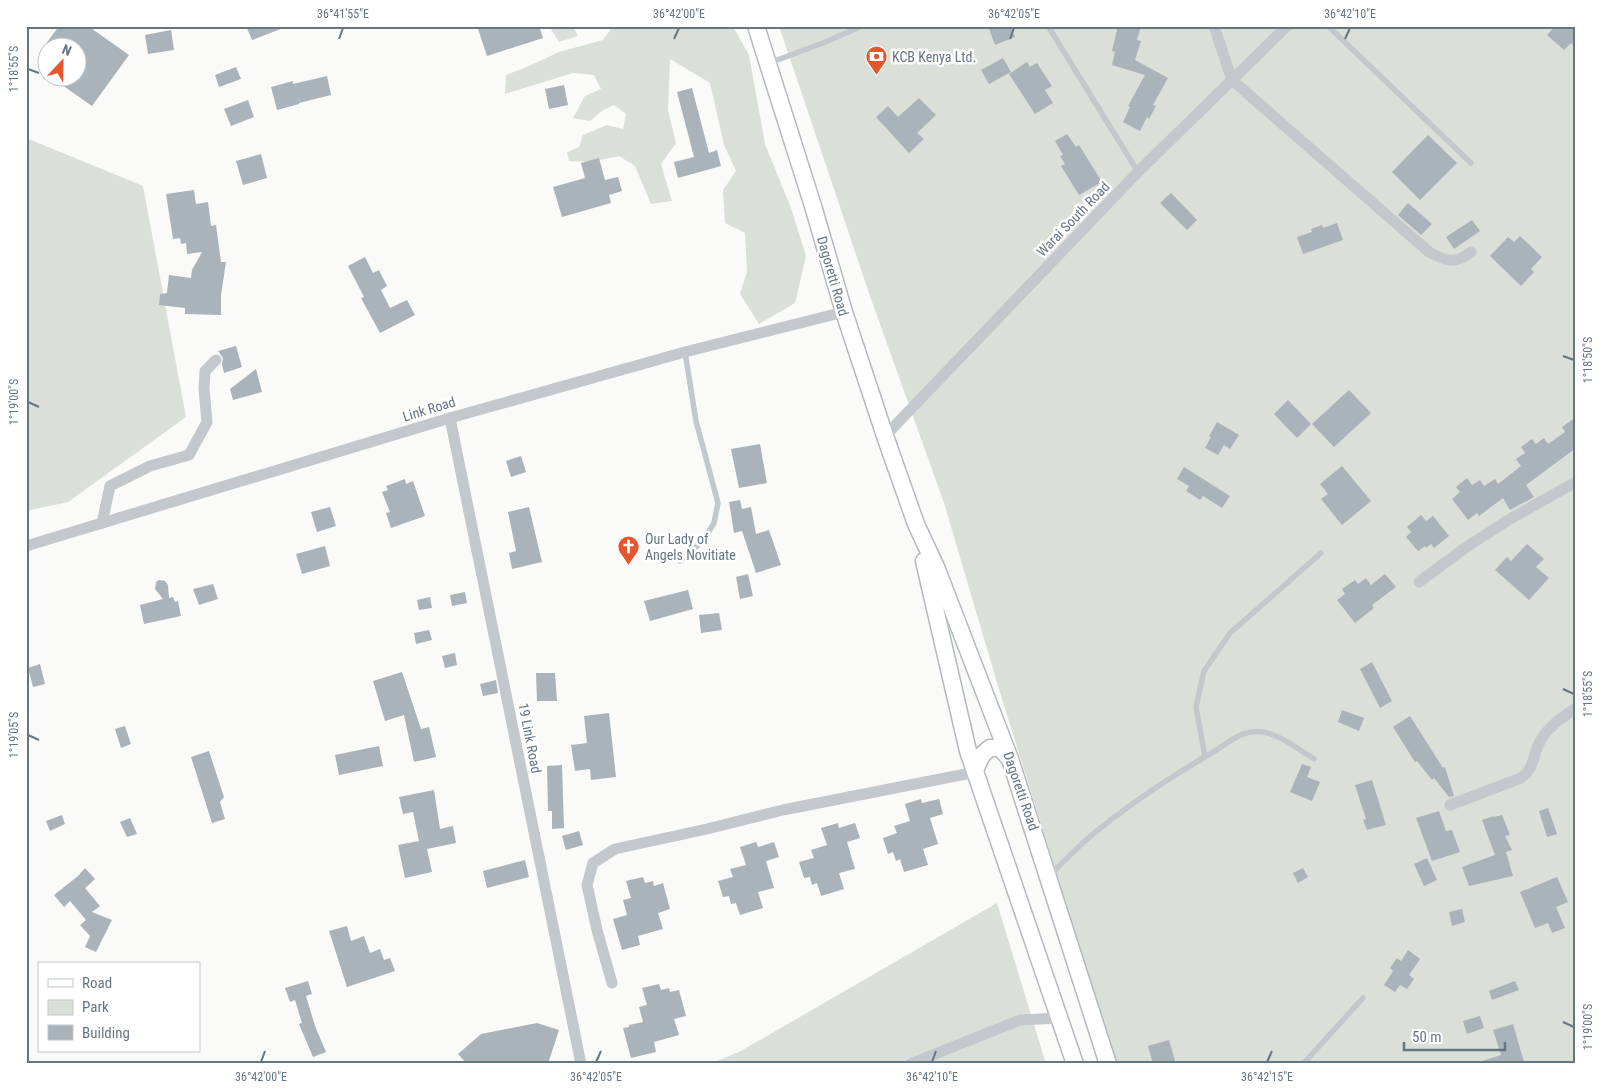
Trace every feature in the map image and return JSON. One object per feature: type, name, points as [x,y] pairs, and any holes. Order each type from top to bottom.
[{"type":"main road","name":"Dagoretti Road","points":[[756,26],[769,62],[844,312],[885,436],[916,524],[936,567],[1010,759],[1108,1064]]},
{"type":"main road","name":"Dagoretti Road","points":[[916,524],[968,752],[1075,1064]]},
{"type":"main road","points":[[976,771],[982,756],[990,748],[1000,748],[1010,759]]},
{"type":"street","points":[[1214,26],[1232,80],[1429,252],[1444,260],[1454,261],[1464,258],[1471,252]]},
{"type":"street","name":"Warai South Road","points":[[885,436],[1138,172],[1287,26]]},
{"type":"street","name":"Link Road","points":[[26,546],[450,418],[685,352],[844,312]]},
{"type":"street","points":[[102,523],[110,486],[150,466],[189,456],[207,422],[204,388],[205,371],[216,360]]},
{"type":"street","name":"19 Link Road","points":[[450,418],[581,1064]]},
{"type":"street","points":[[1419,582],[1510,518],[1576,482]]},
{"type":"street","points":[[1450,805],[1521,778],[1528,773],[1540,741],[1547,731],[1576,708]]},
{"type":"street","points":[[612,983],[587,885],[593,863],[615,849],[783,810],[976,771]]},
{"type":"street","points":[[910,1064],[1020,1020],[1060,1018]]},
{"type":"lane","points":[[769,62],[823,43],[862,26]]},
{"type":"lane","points":[[1048,26],[1138,172]]},
{"type":"lane","points":[[1328,26],[1471,162]]},
{"type":"lane","points":[[680,561],[704,540],[714,523],[718,503],[696,422],[685,352]]},
{"type":"lane","points":[[1205,756],[1196,707],[1204,672],[1230,633],[1321,553]]},
{"type":"lane","points":[[1049,876],[1086,841],[1129,806],[1205,756],[1241,736],[1253,731],[1267,732],[1284,740],[1314,759]]},
{"type":"lane","points":[[1303,1064],[1363,998]]},
{"type":"green space","points":[[549,26],[573,26],[578,36],[559,42]]},
{"type":"green space","points":[[613,26],[731,26],[749,55],[765,144],[791,208],[806,256],[795,303],[759,324],[740,294],[747,272],[745,233],[725,223],[723,190],[736,171],[724,145],[710,83],[670,59],[668,110],[676,143],[661,164],[672,201],[651,204],[635,166],[619,156],[591,162],[569,161],[567,152],[579,147],[583,135],[607,125],[623,129],[626,114],[614,105],[603,110],[590,121],[573,118],[585,96],[601,89],[594,75],[573,73],[505,94],[506,75],[559,52],[603,40]]},
{"type":"green space","points":[[779,26],[1576,26],[1576,1064],[1116,1064],[998,686],[944,503],[870,296]]},
{"type":"green space","points":[[26,138],[143,186],[186,417],[68,502],[26,511]]},
{"type":"green space","points":[[997,903],[1046,1064],[710,1064],[741,1051]]},
{"type":"building","points":[[59,26],[88,26],[129,55],[92,106],[66,88],[88,88],[88,38],[50,38]]},
{"type":"building","points":[[246,26],[286,26],[286,27],[252,40]]},
{"type":"building","points":[[477,26],[539,26],[543,38],[487,56]]},
{"type":"building","points":[[988,26],[1011,26],[1015,37],[995,45]]},
{"type":"building","points":[[1118,26],[1141,26],[1137,40],[1141,41],[1135,60],[1168,78],[1153,105],[1156,106],[1149,119],[1147,117],[1140,131],[1123,122],[1130,107],[1128,106],[1145,75],[1112,65],[1115,52],[1112,51]]},
{"type":"building","points":[[1555,26],[1576,26],[1576,47],[1571,43],[1564,50],[1547,35]]},
{"type":"building","points":[[171,30],[174,50],[148,54],[145,35]]},
{"type":"building","points":[[1003,58],[1011,72],[989,84],[981,70]]},
{"type":"building","points":[[1027,62],[1030,67],[1037,63],[1052,86],[1045,90],[1053,103],[1035,114],[1009,74]]},
{"type":"building","points":[[236,67],[241,79],[219,87],[215,75]]},
{"type":"building","points":[[327,76],[331,95],[277,110],[271,87],[293,81],[293,84]]},
{"type":"building","points":[[564,85],[568,105],[549,109],[545,89]]},
{"type":"building","points":[[692,88],[709,153],[717,150],[721,166],[678,178],[674,162],[694,157],[677,92]]},
{"type":"building","points":[[919,98],[936,115],[917,133],[924,139],[909,153],[876,117],[888,106],[898,117]]},
{"type":"building","points":[[248,100],[254,117],[231,126],[224,109]]},
{"type":"building","points":[[1067,134],[1076,147],[1079,145],[1102,182],[1079,195],[1061,166],[1065,164],[1060,156],[1063,155],[1055,141]]},
{"type":"building","points":[[1428,135],[1457,163],[1420,200],[1392,172]]},
{"type":"building","points":[[261,154],[267,178],[243,185],[236,161]]},
{"type":"building","points":[[599,158],[605,180],[618,177],[622,191],[609,195],[611,203],[562,217],[553,187],[585,178],[581,163]]},
{"type":"building","points":[[194,190],[196,204],[208,202],[211,226],[216,225],[221,262],[226,262],[221,295],[221,315],[185,314],[185,308],[159,305],[160,294],[167,293],[169,275],[191,278],[192,270],[202,252],[187,254],[186,243],[181,244],[180,238],[173,239],[166,194]]},
{"type":"building","points":[[1171,193],[1197,220],[1187,230],[1160,203]]},
{"type":"building","points":[[1408,203],[1432,224],[1421,235],[1398,215]]},
{"type":"building","points":[[1472,220],[1480,231],[1454,249],[1446,237]]},
{"type":"building","points":[[1337,223],[1343,240],[1303,254],[1297,237],[1312,232],[1311,229],[1322,225],[1323,228]]},
{"type":"building","points":[[1520,236],[1542,257],[1531,269],[1534,272],[1521,286],[1490,256],[1508,237],[1514,242]]},
{"type":"building","points":[[365,257],[373,273],[379,270],[387,286],[381,290],[390,308],[407,300],[415,315],[380,333],[361,298],[364,297],[348,266]]},
{"type":"building","points":[[236,346],[242,367],[224,373],[223,358],[218,351]]},
{"type":"building","points":[[256,369],[262,392],[233,400],[230,389]]},
{"type":"building","points":[[1349,390],[1371,413],[1334,447],[1312,424]]},
{"type":"building","points":[[1288,400],[1311,424],[1297,438],[1274,414]]},
{"type":"building","points":[[1576,417],[1576,448],[1526,485],[1534,497],[1510,510],[1503,498],[1479,516],[1477,513],[1468,520],[1452,499],[1460,492],[1456,487],[1467,478],[1472,485],[1480,480],[1484,486],[1495,479],[1498,484],[1521,466],[1516,459],[1525,453],[1521,447],[1532,439],[1536,444],[1544,438],[1548,444],[1565,432],[1562,427]]},
{"type":"building","points":[[1217,422],[1239,435],[1230,449],[1224,445],[1218,455],[1205,448]]},
{"type":"building","points":[[760,444],[767,483],[739,488],[731,449]]},
{"type":"building","points":[[521,456],[526,472],[511,477],[506,461]]},
{"type":"building","points":[[1342,466],[1371,501],[1342,525],[1321,499],[1328,494],[1320,484]]},
{"type":"building","points":[[1184,467],[1230,496],[1222,508],[1203,496],[1200,500],[1186,491],[1189,486],[1177,479]]},
{"type":"building","points":[[405,479],[406,484],[413,481],[425,516],[391,528],[386,513],[390,512],[382,492],[388,490],[386,486]]},
{"type":"building","points":[[740,500],[742,509],[751,507],[756,534],[769,530],[781,565],[756,573],[742,531],[734,533],[729,502]]},
{"type":"building","points":[[330,507],[336,526],[317,532],[311,512]]},
{"type":"building","points":[[529,507],[542,562],[512,569],[509,553],[516,551],[508,512]]},
{"type":"building","points":[[1421,515],[1426,521],[1433,516],[1449,536],[1434,548],[1431,544],[1418,551],[1406,537],[1411,532],[1407,527]]},
{"type":"building","points":[[1527,544],[1544,559],[1536,567],[1549,578],[1529,600],[1495,570],[1507,557],[1511,561]]},
{"type":"building","points":[[325,546],[330,566],[302,574],[296,554]]},
{"type":"building","points":[[748,574],[753,596],[740,599],[736,577]]},
{"type":"building","points":[[1385,574],[1396,587],[1372,605],[1374,608],[1355,623],[1337,600],[1345,594],[1342,589],[1355,580],[1358,584],[1366,578],[1371,585]]},
{"type":"building","points":[[159,580],[165,581],[168,585],[169,598],[173,597],[175,602],[178,601],[181,616],[144,624],[140,605],[163,599],[155,589],[156,582]]},
{"type":"building","points":[[213,584],[218,599],[199,605],[193,589]]},
{"type":"building","points":[[688,590],[693,609],[650,621],[644,601]]},
{"type":"building","points":[[465,592],[467,603],[452,606],[450,595]]},
{"type":"building","points":[[430,597],[432,608],[419,610],[417,600]]},
{"type":"building","points":[[719,613],[722,630],[701,633],[699,615]]},
{"type":"building","points":[[429,630],[432,640],[416,644],[414,633]]},
{"type":"building","points":[[455,653],[457,665],[445,668],[442,656]]},
{"type":"building","points":[[1372,662],[1392,701],[1380,708],[1360,669]]},
{"type":"building","points":[[40,664],[45,684],[33,687],[28,668]]},
{"type":"building","points":[[402,672],[421,729],[429,727],[436,757],[414,762],[404,715],[385,721],[373,681]]},
{"type":"building","points":[[536,673],[555,673],[557,701],[537,701]]},
{"type":"building","points":[[496,680],[498,693],[483,696],[480,684]]},
{"type":"building","points":[[1342,710],[1364,718],[1359,731],[1338,722]]},
{"type":"building","points":[[609,713],[616,777],[591,780],[590,769],[575,771],[571,745],[587,743],[584,716]]},
{"type":"building","points":[[1410,716],[1443,768],[1445,767],[1454,796],[1449,797],[1434,778],[1432,780],[1417,761],[1415,762],[1393,727]]},
{"type":"building","points":[[125,726],[131,744],[121,748],[115,729]]},
{"type":"building","points":[[379,746],[383,766],[339,775],[335,755]]},
{"type":"building","points":[[209,751],[224,797],[220,802],[225,819],[212,823],[191,757]]},
{"type":"building","points":[[1302,764],[1311,767],[1307,777],[1320,782],[1312,801],[1290,792]]},
{"type":"building","points":[[562,765],[564,828],[552,829],[552,811],[548,811],[547,766]]},
{"type":"building","points":[[1372,780],[1386,825],[1367,830],[1363,820],[1366,819],[1355,785]]},
{"type":"building","points":[[434,790],[440,829],[453,826],[456,843],[427,849],[432,872],[405,878],[398,845],[419,841],[413,812],[403,814],[399,797]]},
{"type":"building","points":[[921,799],[922,803],[939,799],[943,814],[930,818],[938,844],[923,849],[928,865],[904,872],[900,859],[896,861],[893,852],[888,854],[883,838],[897,833],[894,826],[910,821],[905,804]]},
{"type":"building","points":[[1548,808],[1557,834],[1547,837],[1539,811]]},
{"type":"building","points":[[1439,811],[1446,831],[1452,830],[1460,852],[1432,861],[1416,818]]},
{"type":"building","points":[[62,815],[65,824],[50,831],[46,821]]},
{"type":"building","points":[[1502,815],[1510,835],[1505,836],[1512,850],[1506,852],[1513,876],[1469,886],[1462,867],[1495,855],[1482,820]]},
{"type":"building","points":[[130,818],[137,834],[127,837],[120,822]]},
{"type":"building","points":[[838,823],[839,828],[855,823],[860,838],[847,842],[855,869],[839,873],[844,889],[821,896],[817,883],[812,885],[810,877],[804,878],[799,862],[814,858],[811,850],[827,845],[821,828]]},
{"type":"building","points":[[579,831],[583,845],[566,850],[562,836]]},
{"type":"building","points":[[756,842],[758,847],[774,842],[779,857],[766,861],[774,888],[758,892],[763,908],[740,915],[736,903],[731,904],[729,896],[723,897],[718,881],[733,877],[730,869],[746,865],[740,847]]},
{"type":"building","points":[[1427,858],[1437,880],[1424,886],[1414,864]]},
{"type":"building","points":[[525,860],[529,877],[487,888],[483,871]]},
{"type":"building","points":[[85,868],[95,879],[85,888],[100,906],[92,912],[112,920],[96,952],[85,947],[90,936],[80,925],[86,920],[70,901],[64,907],[54,895]]},
{"type":"building","points":[[1303,868],[1308,877],[1298,883],[1293,873]]},
{"type":"building","points":[[643,877],[645,883],[653,881],[654,886],[663,883],[670,909],[658,913],[663,929],[638,936],[640,945],[622,950],[613,919],[627,915],[623,900],[631,898],[626,881]]},
{"type":"building","points":[[1557,877],[1568,902],[1556,907],[1565,928],[1552,933],[1548,923],[1535,928],[1520,892]]},
{"type":"building","points":[[1462,909],[1465,922],[1452,926],[1449,912]]},
{"type":"building","points":[[347,926],[351,941],[364,936],[370,953],[380,949],[384,960],[390,958],[395,971],[347,987],[329,931]]},
{"type":"building","points":[[1408,950],[1420,959],[1409,975],[1414,979],[1407,989],[1400,985],[1395,992],[1384,985],[1393,971],[1390,968],[1397,958],[1401,961]]},
{"type":"building","points":[[308,981],[312,994],[306,996],[315,1026],[326,1052],[313,1057],[299,1024],[302,1023],[295,1000],[290,1002],[285,988]]},
{"type":"building","points":[[1515,981],[1519,990],[1492,1000],[1489,991]]},
{"type":"building","points":[[659,984],[661,990],[669,988],[670,992],[679,990],[686,1016],[674,1019],[679,1035],[654,1042],[656,1052],[631,1058],[623,1028],[643,1022],[639,1007],[647,1005],[642,988]]},
{"type":"building","points":[[1480,1016],[1484,1028],[1467,1034],[1463,1021]]},
{"type":"building","points":[[537,1023],[559,1030],[548,1064],[467,1064],[458,1054],[481,1034]]},
{"type":"building","points":[[1513,1024],[1524,1062],[1518,1064],[1482,1064],[1482,1061],[1501,1055],[1493,1030]]},
{"type":"building","points":[[1169,1040],[1176,1064],[1153,1064],[1148,1046]]},
{"type":"place","name":"KCB Kenya Ltd.","points":[[876,76]]},
{"type":"place","name":"Our Lady of Angels Novitiate","points":[[629,566]]}]
